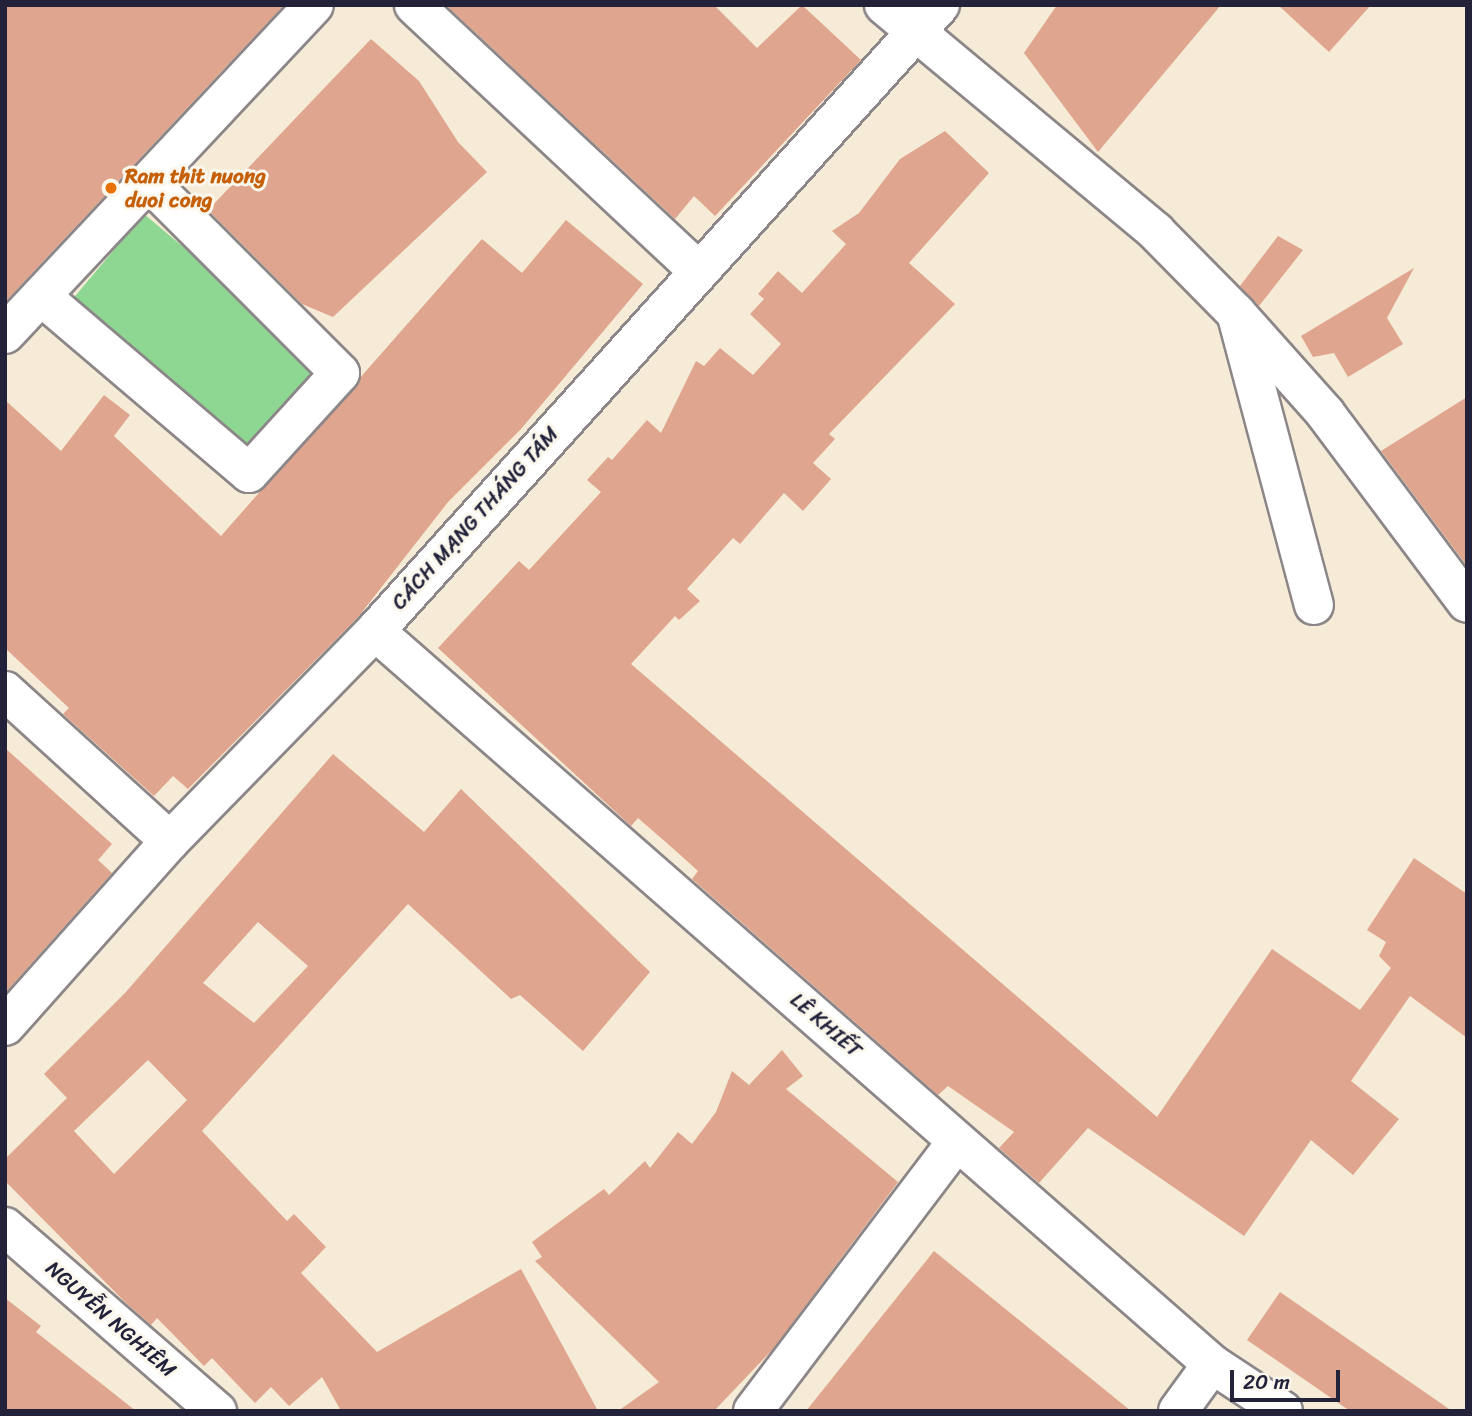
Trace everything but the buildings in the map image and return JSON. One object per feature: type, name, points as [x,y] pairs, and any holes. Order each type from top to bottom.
[{"type":"street","points":[[5,334],[314,5]]},
{"type":"street","points":[[414,5],[696,270]]},
{"type":"street","points":[[884,5],[914,34],[1037,129],[1236,313],[1325,413],[1467,603]]},
{"type":"street","name":"CÁCH MẠNG THÁNG TÁM","points":[[5,1026],[170,841],[375,631],[696,270],[940,5]]},
{"type":"street","points":[[41,296],[249,473],[340,373],[149,182]]},
{"type":"street","points":[[1236,313],[1314,605]]},
{"type":"street","name":"LÊ KHIẾT","points":[[375,631],[1212,1364],[1283,1411]]},
{"type":"street","points":[[5,691],[170,841]]},
{"type":"street","points":[[753,1411],[957,1141]]},
{"type":"street","name":"NGUYỄN NGHIÊM","points":[[5,1227],[217,1411]]},
{"type":"street","points":[[1178,1411],[1212,1364]]},
{"type":"green space","points":[[144,214],[335,374],[246,480],[55,320]]},
{"type":"place","name":"Ram thit nuong duoi cong","points":[[111,188]]}]
